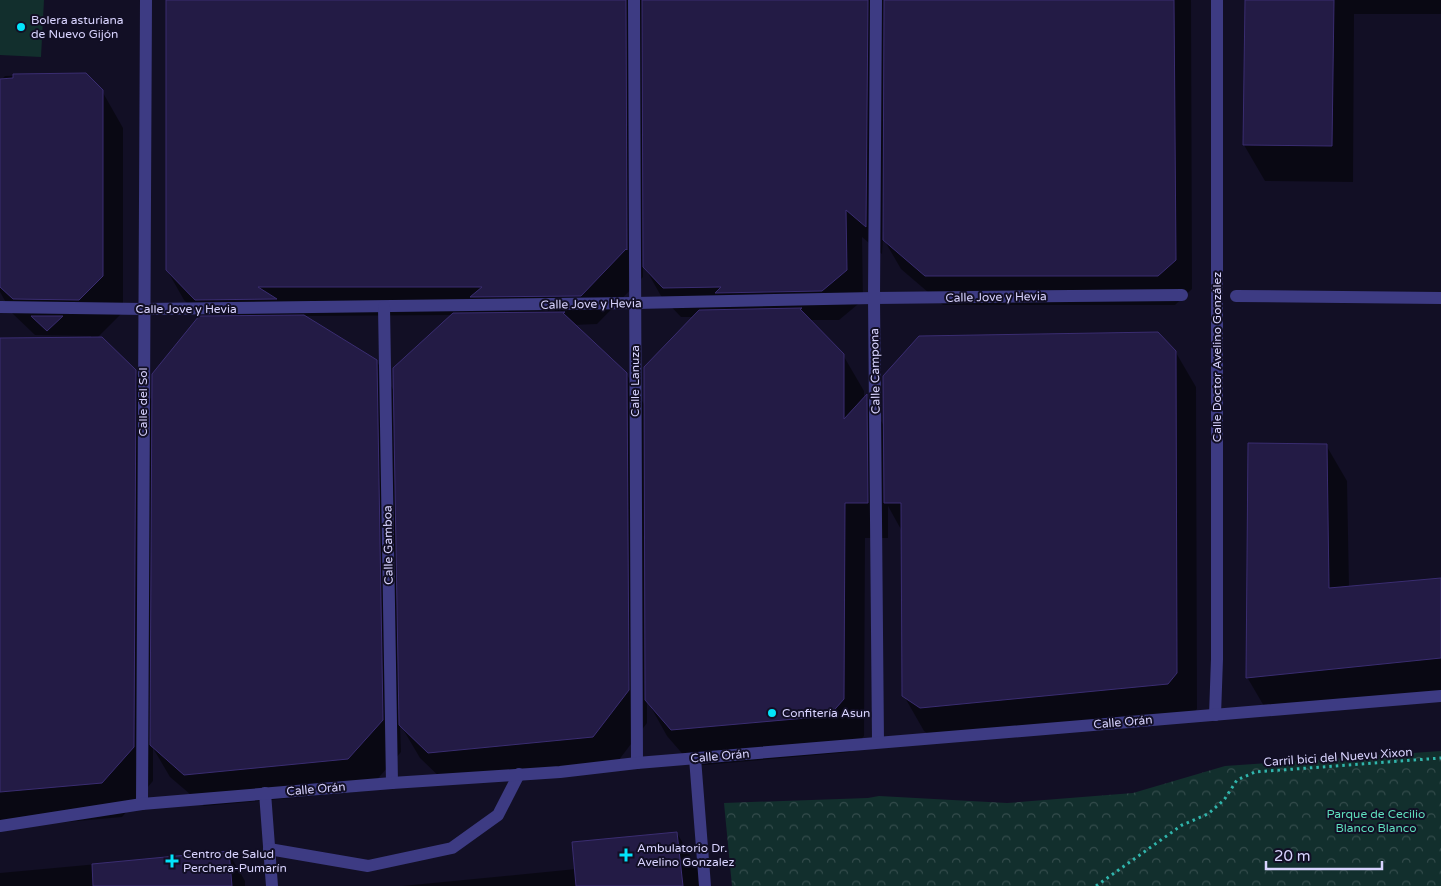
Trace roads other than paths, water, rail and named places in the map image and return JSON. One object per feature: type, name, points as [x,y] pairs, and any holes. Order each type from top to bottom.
[{"type":"street","name":"Calle del Sol","points":[[142,804],[146,0]]},
{"type":"street","name":"Calle Lanuza","points":[[634,0],[637,763]]},
{"type":"street","name":"Calle Campona","points":[[876,0],[874,298],[878,742]]},
{"type":"street","name":"Calle Doctor Avelino González","points":[[1215,714],[1217,659],[1217,0]]},
{"type":"street","name":"Calle Jove y Hevia","points":[[0,306],[144,309],[384,307],[874,298],[1182,295]]},
{"type":"street","points":[[1236,296],[1441,298]]},
{"type":"street","name":"Calle Gamboa","points":[[384,307],[392,783]]},
{"type":"street","name":"Calle Orán","points":[[0,826],[142,804],[392,783],[560,772],[637,763],[878,742],[1441,696]]},
{"type":"street","points":[[695,758],[706,886]]},
{"type":"street","points":[[269,849],[368,866],[452,848],[498,815],[519,774]]},
{"type":"street","points":[[265,794],[272,886]]},
{"type":"place","name":"Bolera asturiana de Nuevo Gijón","points":[[21,27]]},
{"type":"place","name":"Confitería Asun","points":[[772,713]]},
{"type":"place","name":"Ambulatorio Dr. Avelino Gonzalez","points":[[626,855]]},
{"type":"place","name":"Centro de Salud Perchera-Pumarín","points":[[172,861]]},
{"type":"park label","name":"Parque de Cecilio Blanco Blanco","points":[[1376,821]]}]
